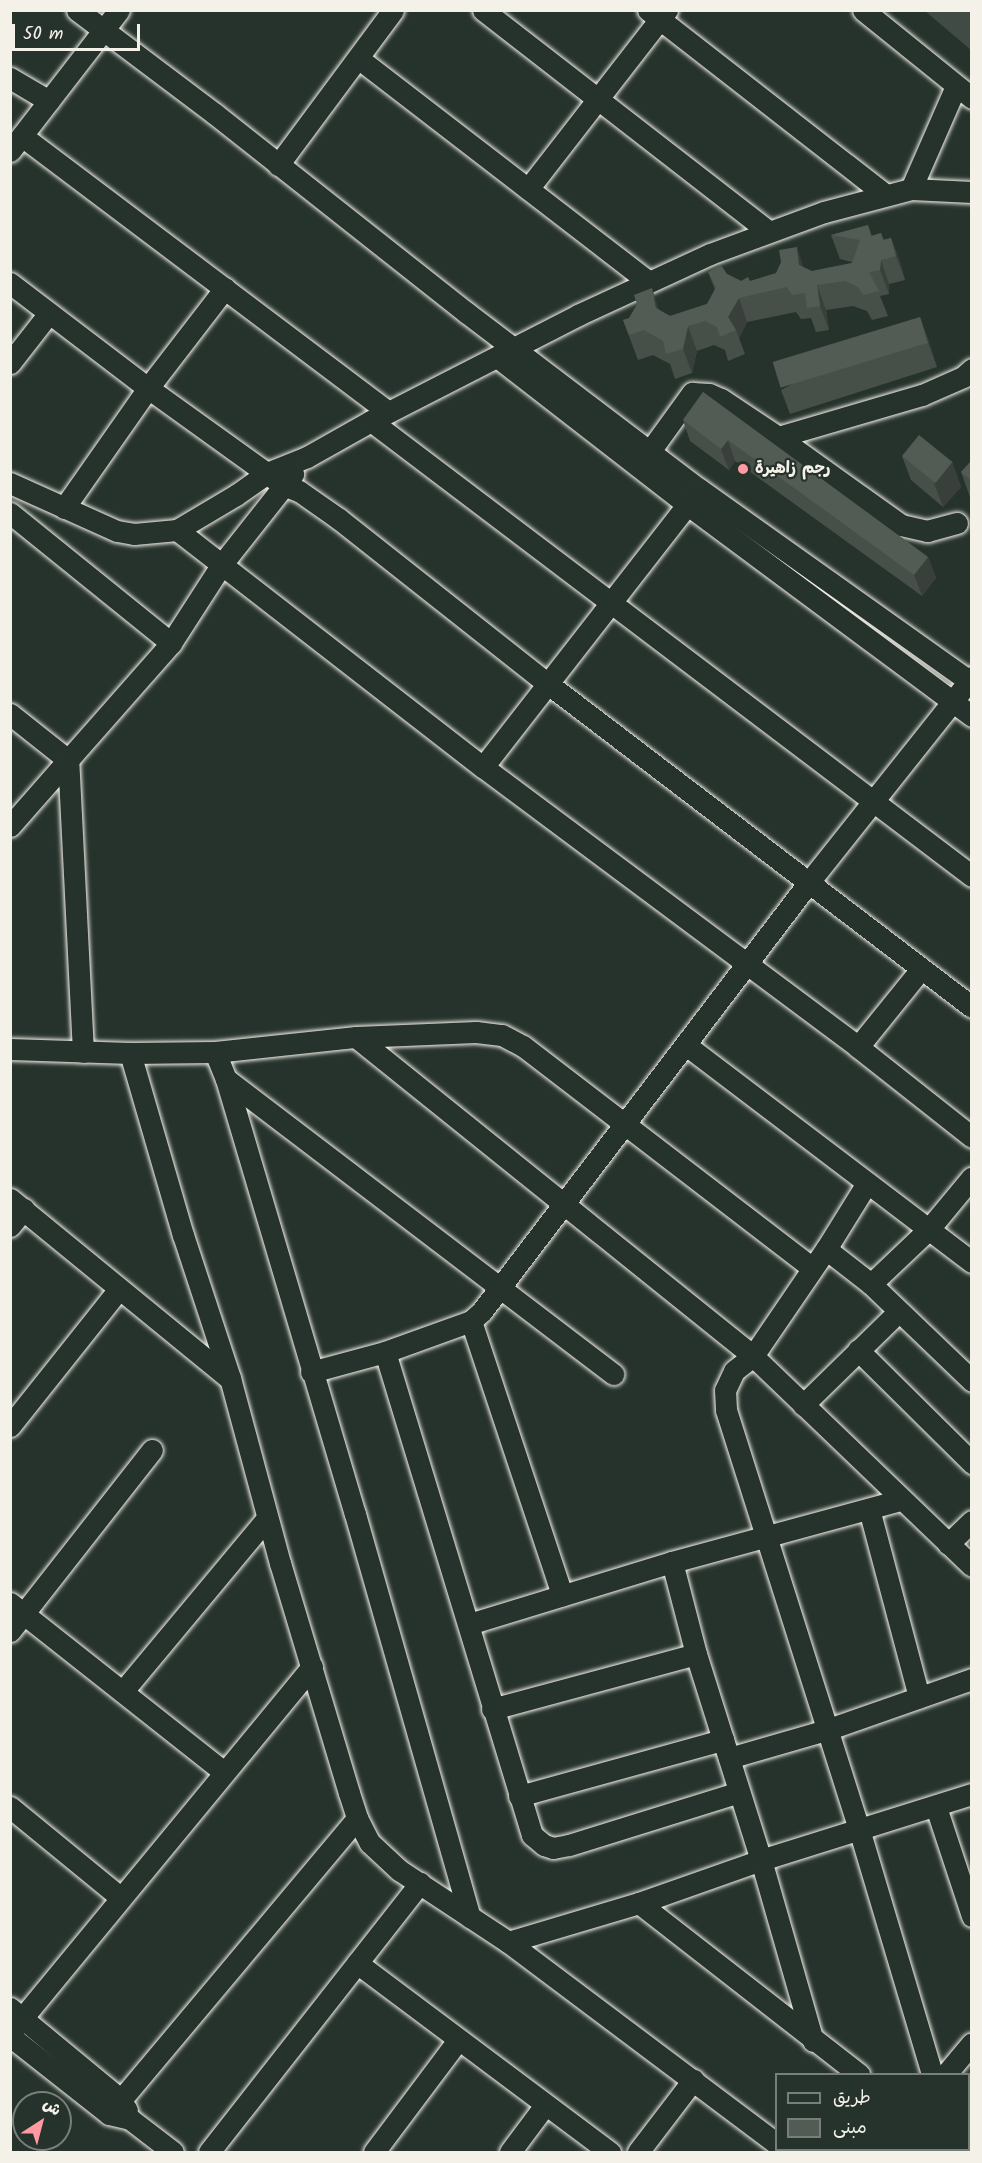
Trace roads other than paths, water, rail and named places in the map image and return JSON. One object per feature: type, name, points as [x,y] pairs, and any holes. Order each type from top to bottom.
[{"type":"street","points":[[77,10],[103,32],[215,114],[506,352],[972,716]]},
{"type":"street","points":[[119,10],[16,143],[225,288],[611,602],[972,876]]},
{"type":"street","points":[[278,165],[393,10]]},
{"type":"street","points":[[483,10],[769,232]]},
{"type":"street","points":[[863,10],[964,92],[911,189]]},
{"type":"street","points":[[528,189],[598,99],[658,14],[886,195]]},
{"type":"street","points":[[358,58],[648,281]]},
{"type":"street","points":[[10,78],[49,101]]},
{"type":"street","points":[[10,483],[117,531],[134,534],[177,530],[236,495],[275,479],[307,457],[380,416],[648,281],[824,212],[911,189],[972,192]]},
{"type":"street","points":[[10,283],[148,388],[275,479],[299,491],[339,519],[548,683],[972,1006]]},
{"type":"street","points":[[64,508],[148,388],[225,288]]},
{"type":"street","points":[[10,363],[49,313]]},
{"type":"street","points":[[311,1372],[385,1352],[471,1321],[501,1287],[809,882],[951,700],[971,680],[694,497],[650,451],[506,352]]},
{"type":"street","points":[[778,436],[922,395],[963,377],[972,369]]},
{"type":"street","points":[[650,451],[686,400],[692,393],[699,392],[721,399],[778,436],[900,525],[927,531],[957,523]]},
{"type":"street","points":[[10,826],[171,642],[275,479]]},
{"type":"street","points":[[483,767],[694,497]]},
{"type":"street","points":[[10,513],[171,642]]},
{"type":"street","points":[[177,530],[483,767],[858,1047],[972,1137]]},
{"type":"street","points":[[10,714],[68,760],[83,1052]]},
{"type":"street","points":[[858,1047],[921,969]]},
{"type":"street","points":[[10,1049],[130,1053],[215,1052],[356,1037],[476,1032],[502,1035],[523,1046],[812,1268]]},
{"type":"street","points":[[356,1037],[753,1356],[900,1500],[972,1566]]},
{"type":"street","points":[[686,1045],[972,1262]]},
{"type":"street","points":[[215,1052],[226,1079],[470,1917]]},
{"type":"street","points":[[130,1053],[183,1235],[230,1378],[267,1518],[357,1818],[370,1842],[384,1857],[508,1942],[775,2142]]},
{"type":"street","points":[[226,1079],[613,1374]]},
{"type":"street","points":[[872,1284],[929,1229],[972,1177]]},
{"type":"street","points":[[867,1183],[826,1249],[753,1356],[738,1366],[729,1378],[725,1390],[726,1410],[768,1536],[826,1730],[859,1829],[932,2073]]},
{"type":"street","points":[[10,1226],[17,1204],[230,1378]]},
{"type":"street","points":[[826,1249],[872,1284],[972,1381]]},
{"type":"street","points":[[10,1425],[119,1289]]},
{"type":"street","points":[[803,1405],[899,1311]]},
{"type":"street","points":[[471,1321],[562,1595]]},
{"type":"street","points":[[858,1350],[972,1463]]},
{"type":"street","points":[[385,1352],[532,1835],[544,1845],[553,1848],[569,1845],[739,1792]]},
{"type":"street","points":[[152,1450],[15,1616],[123,1691],[224,1772]]},
{"type":"street","points":[[469,1624],[672,1562],[900,1500]]},
{"type":"street","points":[[868,1509],[919,1697]]},
{"type":"street","points":[[123,1691],[267,1518]]},
{"type":"street","points":[[948,1544],[972,1521]]},
{"type":"street","points":[[672,1562],[696,1654],[761,1860],[813,2041]]},
{"type":"street","points":[[492,1709],[696,1654]]},
{"type":"street","points":[[173,2152],[14,2024],[312,1667]]},
{"type":"street","points":[[519,1796],[726,1749],[826,1730],[972,1679]]},
{"type":"street","points":[[508,1942],[639,1903],[761,1860],[972,1794]]},
{"type":"street","points":[[10,1807],[120,1898]]},
{"type":"street","points":[[936,1807],[971,1912]]},
{"type":"street","points":[[115,2107],[357,1818]]},
{"type":"street","points":[[209,2152],[420,1883]]},
{"type":"street","points":[[639,1903],[813,2041],[858,2073]]},
{"type":"street","points":[[357,1963],[610,2152]]},
{"type":"street","points":[[374,2152],[458,2040]]},
{"type":"street","points":[[947,2073],[972,2043]]},
{"type":"street","points":[[638,2152],[693,2080]]},
{"type":"street","points":[[510,2152],[545,2105]]},
{"type":"place","name":"رجم زاهيرة","points":[[743,469]]}]
